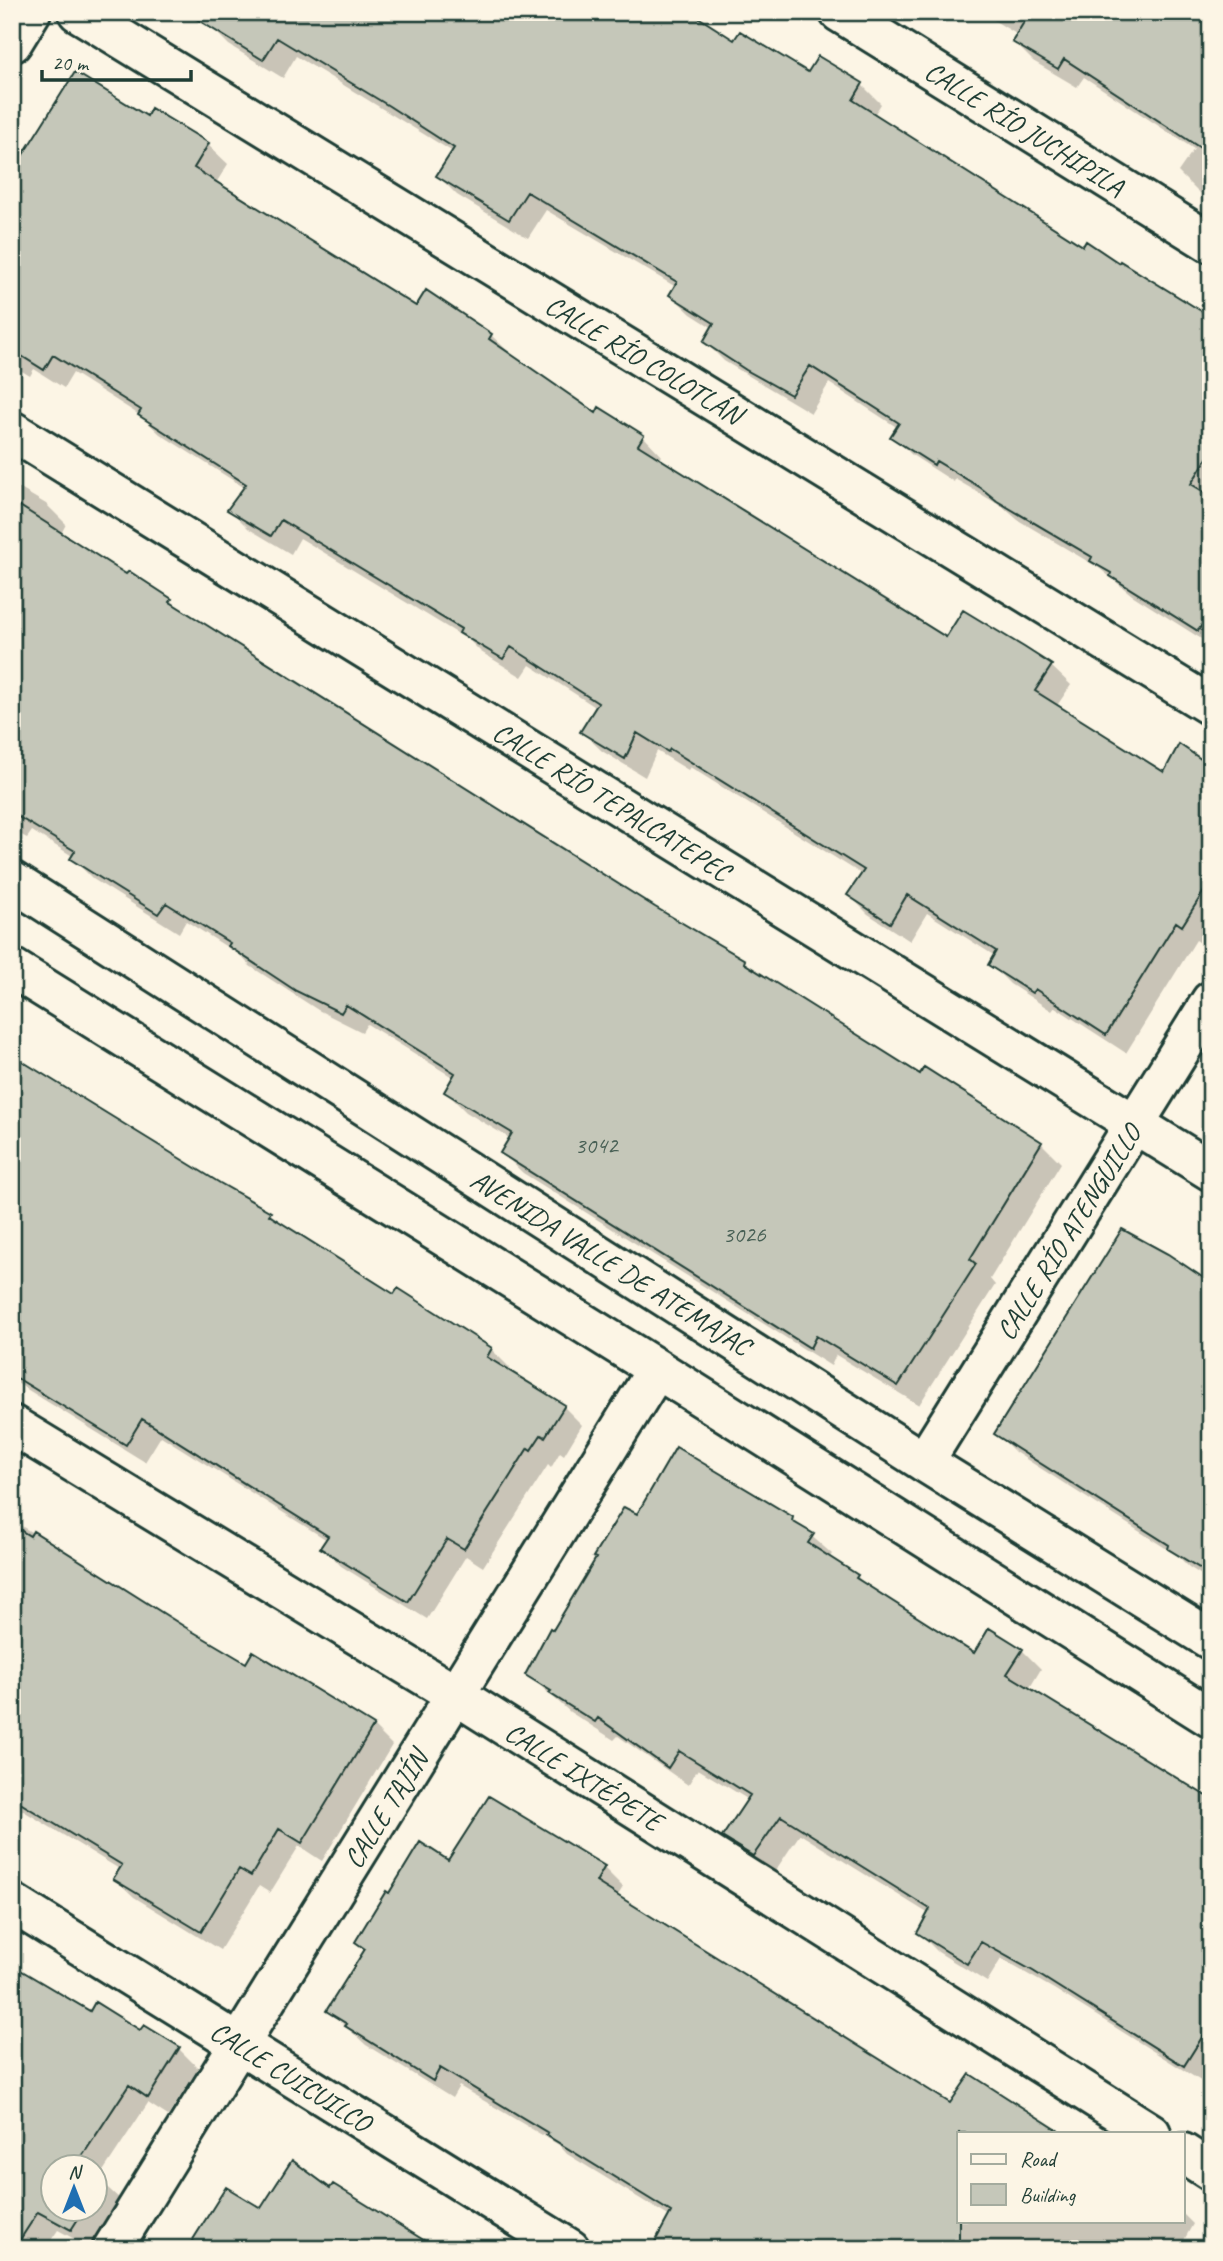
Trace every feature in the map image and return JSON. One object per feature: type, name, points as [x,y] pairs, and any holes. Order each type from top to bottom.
[{"type":"street","points":[[12,43],[32,12]]},
{"type":"street","name":"CALLE RÍO COLOTLÁN","points":[[78,12],[1211,706]]},
{"type":"street","name":"CALLE RÍO JUCHIPILA","points":[[839,12],[1211,243]]},
{"type":"street","name":"CALLE RÍO TEPALCATEPEC","points":[[12,431],[1211,1171]]},
{"type":"street","name":"AVENIDA VALLE DE ATEMAJAC","points":[[12,881],[924,1462],[1211,1640]]},
{"type":"street","points":[[12,968],[1211,1718]]},
{"type":"street","name":"CALLE RÍO ATENGUILLO","points":[[924,1462],[1211,1002]]},
{"type":"street","name":"CALLE TAJÍN","points":[[112,2249],[657,1369]]},
{"type":"street","name":"CALLE IXTÉPETE","points":[[12,1425],[456,1695],[1149,2132]]},
{"type":"street","name":"CALLE CUICUILCO","points":[[12,1903],[570,2249]]},
{"type":"street","points":[[1184,2155],[1211,2171]]},
{"type":"building","points":[[185,12],[690,12],[734,40],[740,31],[808,72],[818,56],[863,83],[853,100],[1083,246],[1086,241],[1211,317],[1211,452],[1191,484],[1211,496],[1211,610],[1198,631],[1110,576],[1111,573],[1090,561],[1092,557],[936,461],[934,465],[890,437],[899,423],[810,366],[791,395],[746,370],[703,342],[714,323],[669,295],[677,282],[527,192],[509,220],[436,176],[454,148],[389,106],[277,38],[263,60]]},
{"type":"building","points":[[1030,12],[1211,12],[1211,155],[1064,59],[1058,69],[1012,42]]},
{"type":"building","points":[[75,72],[147,116],[151,108],[209,143],[194,168],[416,306],[426,290],[492,334],[489,339],[596,413],[599,407],[644,435],[638,445],[946,637],[963,610],[1024,647],[1052,665],[1035,691],[1164,772],[1179,744],[1211,766],[1211,880],[1182,926],[1176,922],[1106,1035],[1035,989],[1032,993],[988,965],[996,951],[907,895],[890,923],[847,895],[864,870],[670,749],[668,752],[637,733],[625,759],[580,732],[598,703],[511,647],[503,659],[459,633],[461,629],[281,520],[271,536],[227,510],[246,484],[138,415],[141,410],[53,355],[44,370],[12,350],[12,172]]},
{"type":"building","points":[[12,501],[126,574],[129,571],[172,599],[170,602],[655,907],[745,960],[744,963],[920,1074],[924,1067],[1042,1142],[970,1259],[976,1264],[898,1386],[816,1336],[810,1348],[500,1153],[512,1133],[444,1092],[455,1073],[346,1005],[341,1013],[296,991],[228,946],[230,943],[166,903],[158,914],[70,859],[75,851],[12,813]]},
{"type":"building","points":[[12,1055],[271,1212],[269,1215],[394,1294],[398,1288],[492,1348],[487,1357],[565,1405],[545,1437],[541,1435],[531,1450],[528,1448],[464,1549],[447,1539],[408,1602],[320,1548],[328,1536],[142,1419],[126,1445],[12,1375]]},
{"type":"building","points":[[1122,1229],[1168,1254],[1211,1283],[1211,1575],[1168,1549],[1169,1545],[994,1434]]},
{"type":"building","points":[[676,1447],[793,1517],[792,1521],[814,1534],[808,1543],[858,1575],[856,1578],[974,1653],[989,1628],[1023,1649],[1007,1674],[1211,1799],[1211,2023],[1184,2066],[1033,1971],[981,1942],[967,1964],[917,1933],[930,1909],[781,1816],[753,1856],[722,1837],[750,1795],[679,1751],[668,1768],[598,1718],[595,1722],[525,1675],[550,1628],[553,1630],[624,1507],[637,1514]]},
{"type":"building","points":[[12,1525],[30,1536],[33,1531],[246,1663],[253,1651],[374,1725],[302,1843],[279,1829],[251,1876],[239,1869],[201,1932],[113,1879],[122,1865],[12,1798]]},
{"type":"building","points":[[489,1796],[605,1866],[596,1882],[950,2103],[970,2074],[1060,2132],[957,2132],[959,2249],[651,2249],[671,2212],[440,2068],[433,2081],[345,2026],[347,2024],[326,2011],[365,1949],[355,1942],[420,1842],[448,1860]]},
{"type":"building","points":[[12,1965],[90,2011],[95,2002],[140,2030],[144,2025],[180,2047],[148,2098],[129,2085],[85,2152],[38,2152],[38,2212],[12,2249]]},
{"type":"building","points":[[292,2160],[330,2188],[333,2184],[438,2249],[187,2249],[226,2187],[261,2208]]},
{"type":"building","points":[[56,2222],[76,2222],[71,2230]]}]
